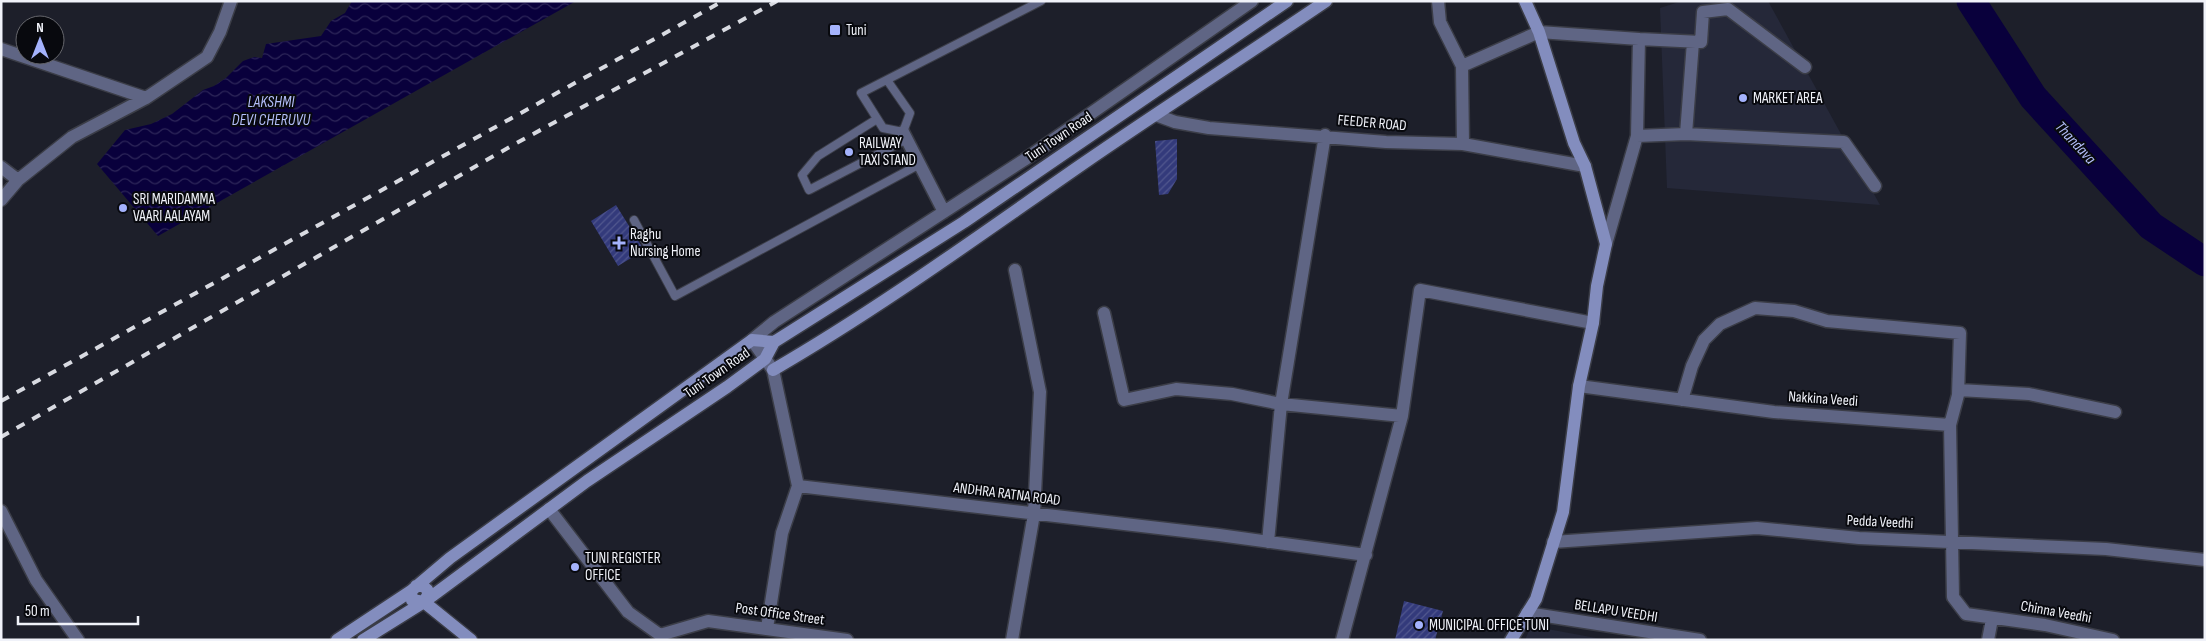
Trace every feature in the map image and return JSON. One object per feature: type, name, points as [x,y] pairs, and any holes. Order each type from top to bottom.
[{"type":"street","points":[[1,200],[18,180],[72,137],[146,98],[207,56],[220,32],[231,1]]},
{"type":"street","points":[[767,628],[782,533],[798,486],[773,370],[752,340],[774,322],[1024,160],[1252,1]]},
{"type":"street","name":"Tuni Town Road","points":[[363,640],[424,602],[549,509],[727,387],[765,359],[774,342],[964,222],[1287,1]]},
{"type":"street","points":[[773,370],[831,336],[888,299],[1326,1]]},
{"type":"street","points":[[1438,1],[1440,22],[1462,66],[1463,144]]},
{"type":"street","points":[[1525,1],[1539,32],[1574,143],[1585,166],[1606,244]]},
{"type":"street","points":[[1462,66],[1539,32],[1701,42],[1703,12],[1728,10],[1805,67]]},
{"type":"street","points":[[1512,640],[1536,599],[1563,512],[1579,386],[1593,323],[1597,286],[1606,244],[1637,136],[1639,39]]},
{"type":"street","points":[[1686,134],[1694,42]]},
{"type":"street","points":[[1,49],[146,98]]},
{"type":"street","name":"FEEDER ROAD","points":[[1156,115],[1175,122],[1209,128],[1298,135],[1325,135],[1386,142],[1463,144],[1585,166]]},
{"type":"street","points":[[1637,136],[1686,134],[1844,142],[1875,186]]},
{"type":"street","points":[[905,135],[944,212]]},
{"type":"street","points":[[1268,542],[1281,404],[1325,135]]},
{"type":"street","points":[[1,167],[18,180]]},
{"type":"street","points":[[1012,640],[1034,514],[1040,392],[1015,270]]},
{"type":"street","points":[[1342,640],[1402,416],[1420,290],[1593,323]]},
{"type":"street","points":[[1682,400],[1692,366],[1704,340],[1720,324],[1755,308],[1794,311],[1827,320],[1960,333],[1959,390],[1950,424],[1952,542]]},
{"type":"street","points":[[1104,313],[1124,400],[1176,388],[1232,394],[1281,404],[1402,416]]},
{"type":"street","name":"Tuni Town Road","points":[[337,640],[413,588],[568,471],[752,340],[774,342]]},
{"type":"street","name":"Nakkina Veedi","points":[[1579,386],[1774,412],[1950,424]]},
{"type":"street","points":[[1959,390],[2028,394],[2115,412]]},
{"type":"street","name":"ANDHRA RATNA ROAD","points":[[798,486],[1366,555]]},
{"type":"street","name":"Post Office Street","points":[[549,509],[628,612],[660,635],[708,621],[847,640]]},
{"type":"street","points":[[1,511],[36,580],[78,640]]},
{"type":"street","name":"Pedda Veedhi","points":[[1553,542],[1758,528],[1859,538],[2106,549],[2205,560]]},
{"type":"street","name":"Chinna Veedhi","points":[[1952,542],[1953,597],[1966,614],[2045,625],[2113,640]]},
{"type":"street","points":[[413,588],[422,585],[426,588],[429,593],[424,602],[471,640]]},
{"type":"street","name":"BELLAPU VEEDHI","points":[[1527,613],[1700,640]]},
{"type":"street","points":[[1988,640],[1992,619]]},
{"type":"lane","points":[[905,135],[883,128],[862,93],[1041,1]]},
{"type":"lane","points":[[877,119],[818,156],[802,175],[809,190],[905,135],[910,113],[887,80]]},
{"type":"lane","points":[[634,220],[675,296],[920,164]]},
{"type":"shaded area","name":"MARKET AREA","points":[[1682,1],[1768,1],[1880,205],[1667,188],[1660,8]]},
{"type":"shaded area","points":[[1531,626],[1607,640],[1525,640]]},
{"type":"water","name":"LAKSHMI DEVI CHERUVU","points":[[352,1],[576,1],[158,236],[97,164],[125,130],[151,124],[172,114],[203,90],[214,86],[226,78],[243,61],[254,57],[262,58],[266,44],[321,36],[331,21],[345,13]]},
{"type":"building","points":[[1177,139],[1177,179],[1168,194],[1159,195],[1155,141]]},
{"type":"building","points":[[616,205],[644,250],[618,266],[591,221]]},
{"type":"building","name":"MUNICIPAL OFFICE TUNI","points":[[1404,601],[1443,611],[1435,640],[1395,640]]},
{"type":"waterway","name":"Thandava","points":[[1971,1],[2033,97],[2151,226],[2205,262]]},
{"type":"railway","points":[[1,401],[723,1]]},
{"type":"railway","points":[[1,437],[513,145],[777,1]]},
{"type":"place","name":"Tuni","points":[[835,30]]},
{"type":"place","name":"MARKET AREA","points":[[1743,98]]},
{"type":"place","name":"RAILWAY TAXI STAND","points":[[849,152]]},
{"type":"place","name":"SRI MARIDAMMA VAARI AALAYAM","points":[[123,208]]},
{"type":"place","name":"Raghu Nursing Home","points":[[619,243]]},
{"type":"place","name":"TUNI REGISTER OFFICE","points":[[575,567]]},
{"type":"place","name":"MUNICIPAL OFFICE TUNI","points":[[1419,625]]}]
